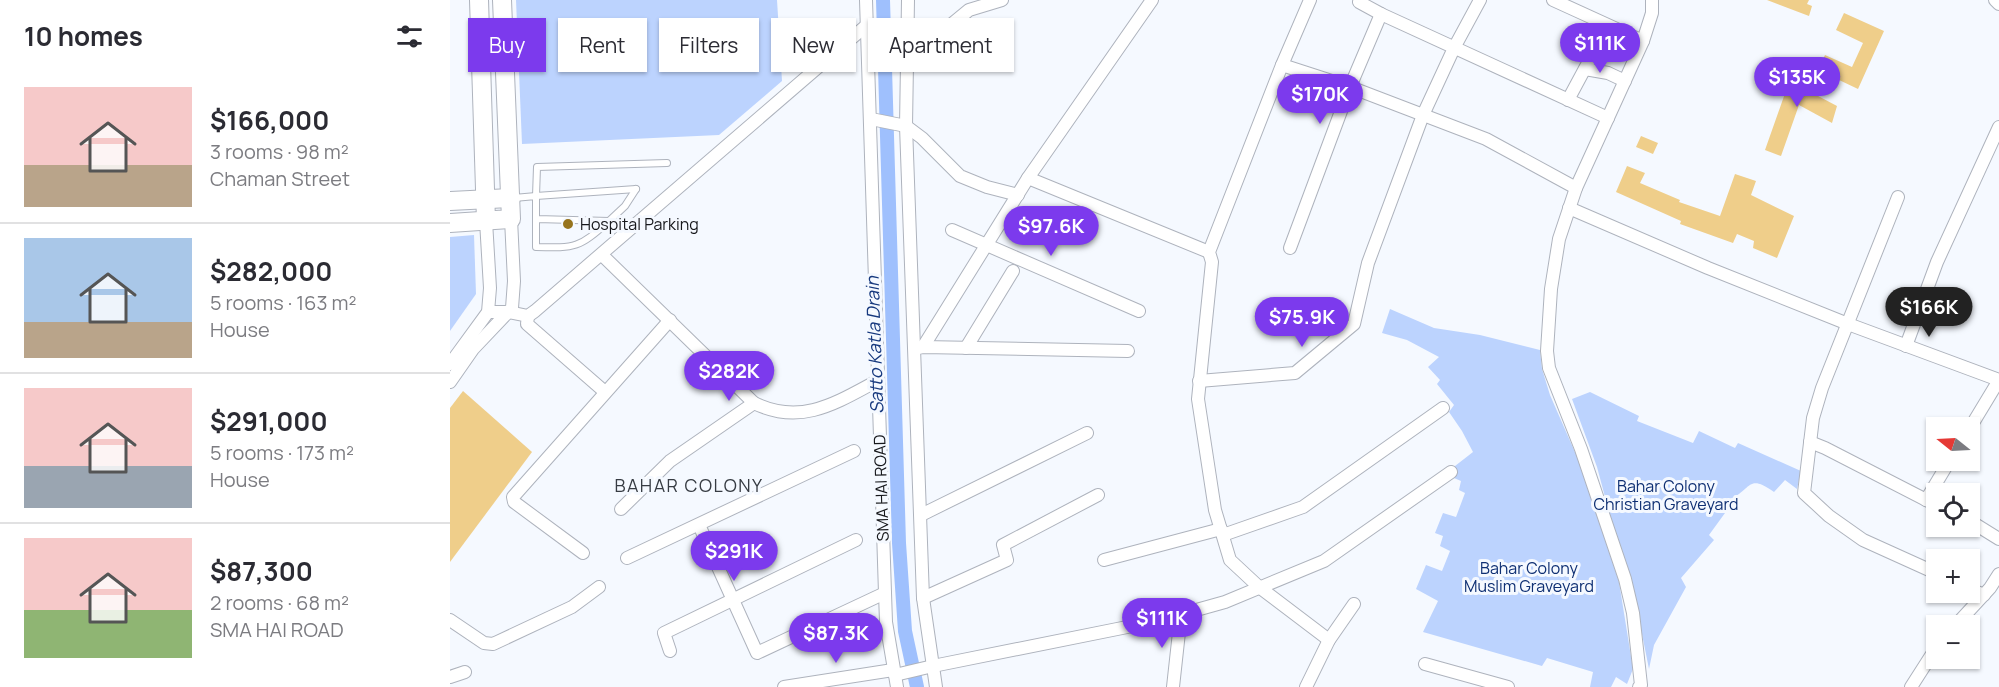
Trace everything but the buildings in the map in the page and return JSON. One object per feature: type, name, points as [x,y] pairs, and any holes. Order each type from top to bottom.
[{"type":"street","points":[[450,364],[488,312],[490,294],[479,0]]},
{"type":"street","points":[[450,382],[473,350],[509,312],[513,303],[514,280],[502,0]]},
{"type":"street","name":"SMA HAI ROAD","points":[[866,0],[875,120],[878,381],[886,622],[897,676]]},
{"type":"street","points":[[908,0],[908,18]]},
{"type":"street","points":[[959,18],[969,10],[1002,0]]},
{"type":"street","points":[[919,348],[1028,178],[1152,0]]},
{"type":"street","points":[[1310,0],[1282,65],[1209,252],[1212,262],[1198,399],[1215,510],[1230,560],[1258,587],[1329,640]]},
{"type":"street","points":[[1360,0],[1359,2],[1363,5],[1381,14],[1608,118]]},
{"type":"street","points":[[1199,381],[1295,373],[1354,324],[1368,263],[1423,115],[1454,48],[1480,0]]},
{"type":"street","points":[[1553,0],[1643,41]]},
{"type":"street","points":[[1639,687],[1641,684],[1638,647],[1625,579],[1581,449],[1550,368],[1547,351],[1551,289],[1559,238],[1576,189],[1643,41],[1652,13],[1652,0]]},
{"type":"street","points":[[1995,0],[1999,4]]},
{"type":"street","points":[[1290,248],[1350,87],[1381,14]]},
{"type":"street","points":[[605,392],[527,324],[528,316],[867,26]]},
{"type":"street","points":[[1568,100],[1605,33]]},
{"type":"street","points":[[1282,65],[1350,87],[1486,139],[1576,189]]},
{"type":"street","points":[[1585,69],[1608,74],[1624,81]]},
{"type":"street","points":[[905,72],[901,125],[919,348],[923,598],[928,667],[936,687]]},
{"type":"street","points":[[875,120],[901,125],[928,144],[960,176],[987,187],[1018,195]]},
{"type":"street","points":[[1906,346],[1937,262],[1999,127]]},
{"type":"street","points":[[1028,178],[1209,252]]},
{"type":"street","points":[[1898,197],[1821,388],[1813,417],[1804,493],[1828,516],[1863,540],[1926,568]]},
{"type":"street","points":[[450,201],[511,198]]},
{"type":"street","points":[[1569,208],[1708,268],[1848,324],[1999,380],[1977,417]]},
{"type":"street","points":[[450,223],[511,219]]},
{"type":"street","points":[[952,230],[1139,311]]},
{"type":"street","points":[[602,255],[754,403],[770,411],[809,412],[833,405],[878,381]]},
{"type":"street","points":[[966,348],[1013,271]]},
{"type":"street","points":[[488,312],[509,312],[528,316]]},
{"type":"street","points":[[583,554],[514,502],[513,497],[670,320]]},
{"type":"street","points":[[919,348],[1128,351]]},
{"type":"street","points":[[621,509],[670,461],[754,403]]},
{"type":"street","points":[[1104,560],[1222,532],[1302,507],[1443,408]]},
{"type":"street","points":[[921,515],[1087,433]]},
{"type":"street","points":[[1810,442],[1926,499]]},
{"type":"street","points":[[627,558],[854,451]]},
{"type":"street","points":[[784,687],[897,676],[928,667],[1157,621],[1225,602],[1324,561],[1451,472]]},
{"type":"street","points":[[923,598],[1007,560],[1003,545],[1098,495]]},
{"type":"street","points":[[699,525],[755,651],[761,653],[885,593]]},
{"type":"street","points":[[1980,527],[1999,539]]},
{"type":"street","points":[[670,651],[664,633],[856,540]]},
{"type":"street","points":[[1965,615],[1999,574]]},
{"type":"street","points":[[450,620],[484,643],[493,644],[572,607],[599,587]]},
{"type":"street","points":[[1980,593],[1984,595]]},
{"type":"street","points":[[1306,687],[1329,640],[1354,604]]},
{"type":"street","points":[[1173,687],[1181,614]]},
{"type":"street","points":[[1425,664],[1508,687]]},
{"type":"street","points":[[1911,687],[1926,664]]},
{"type":"street","points":[[450,677],[465,672]]},
{"type":"lane","points":[[511,198],[536,196],[636,189],[625,206],[586,242],[567,247],[536,247],[537,219],[536,196],[537,167],[668,163]]},
{"type":"lane","points":[[537,219],[609,221]]},
{"type":"green space","points":[[516,0],[777,0],[778,18],[771,18],[771,72],[781,72],[782,81],[719,135],[522,144],[519,72],[546,72],[546,18],[517,18]]},
{"type":"green space","points":[[474,235],[476,294],[450,331],[450,237]]},
{"type":"green space","name":"Bahar Colony Muslim Graveyard","points":[[1390,309],[1434,328],[1480,335],[1540,350],[1542,369],[1550,395],[1581,466],[1619,582],[1633,669],[1627,684],[1616,677],[1611,687],[1590,687],[1593,672],[1547,658],[1542,666],[1423,632],[1438,601],[1416,589],[1426,565],[1442,571],[1450,551],[1440,546],[1443,536],[1435,533],[1443,513],[1456,517],[1465,493],[1459,490],[1461,481],[1454,478],[1455,466],[1473,452],[1449,412],[1454,405],[1437,384],[1440,380],[1428,367],[1439,357],[1407,340],[1382,333]]},
{"type":"green space","name":"Bahar Colony Christian Graveyard","points":[[1590,392],[1639,416],[1637,421],[1693,443],[1699,431],[1735,448],[1738,443],[1801,471],[1797,489],[1785,480],[1774,492],[1754,483],[1730,499],[1725,513],[1709,535],[1714,540],[1681,578],[1686,587],[1654,645],[1649,669],[1631,579],[1615,534],[1597,467],[1572,399]]},
{"type":"waterway","name":"Satto Katla Drain","points":[[883,0],[899,543],[905,631],[917,687]]},
{"type":"place","name":"Hospital Parking","points":[[568,224]]},
{"type":"district","name":"BAHAR COLONY","points":[[689,486]]}]
